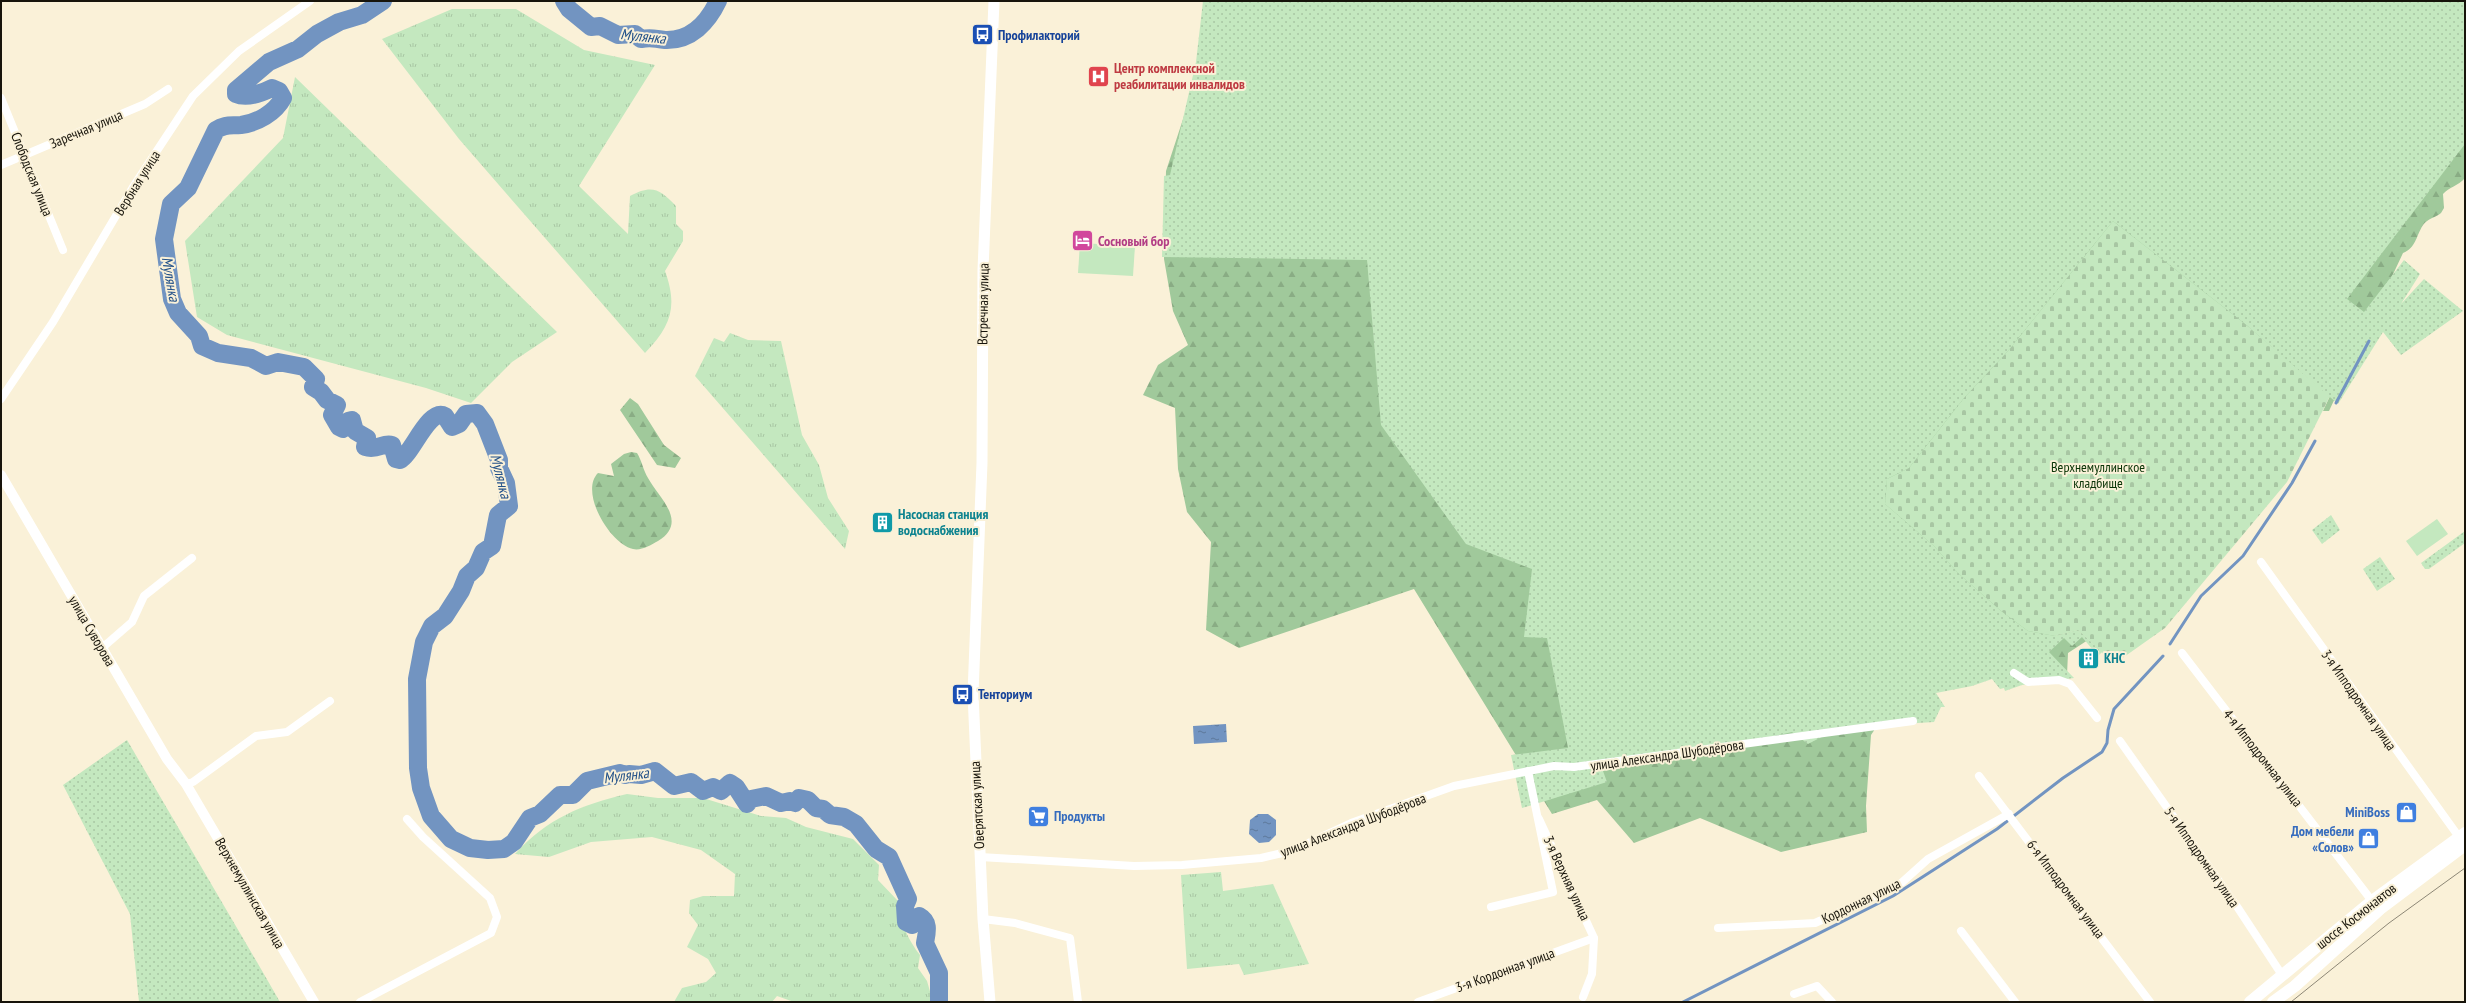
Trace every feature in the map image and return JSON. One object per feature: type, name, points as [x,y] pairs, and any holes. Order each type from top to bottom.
[{"type":"main road","name":"Встречная улица","points":[[976,608],[982,463],[983,262],[994,1]]},
{"type":"main road","name":"Оверятская улица","points":[[976,608],[973,694],[983,919],[990,1002]]},
{"type":"main road","name":"шоссе Космонавтов","points":[[2250,1002],[2372,901],[2463,838]]},
{"type":"main road","name":"шоссе Космонавтов","points":[[2273,1002],[2295,986],[2380,909],[2463,838]]},
{"type":"street","name":"Вербная улица","points":[[1,399],[53,322],[133,187],[193,96],[239,51],[310,1]]},
{"type":"street","name":"Заречная улица","points":[[1,165],[145,104],[168,88]]},
{"type":"street","name":"Слободская улица","points":[[1,98],[26,155],[63,250]]},
{"type":"street","name":"улица Суворова","points":[[1,475],[167,759],[186,784]]},
{"type":"street","points":[[102,648],[132,622],[144,596],[192,558]]},
{"type":"street","name":"3-я Ипподромная улица","points":[[2261,562],[2463,838]]},
{"type":"street","name":"4-я Ипподромная улица","points":[[2182,653],[2372,901]]},
{"type":"street","points":[[2014,673],[2031,683],[2059,680],[2070,684],[2097,718]]},
{"type":"street","points":[[186,784],[193,782],[256,736],[287,732],[330,701]]},
{"type":"street","name":"улица Александра Шубодёрова","points":[[980,857],[1134,866],[1182,865],[1261,858],[1291,851],[1351,823],[1454,786],[1554,766],[1574,768],[1913,721]]},
{"type":"street","name":"5-я Ипподромная улица","points":[[2120,741],[2238,908],[2282,975]]},
{"type":"street","points":[[1491,907],[1553,892],[1528,771]]},
{"type":"street","name":"6-я Ипподромная улица","points":[[1980,776],[2150,1002]]},
{"type":"street","name":"Верхнемуллинская улица","points":[[186,784],[314,1002]]},
{"type":"street","name":"Кордонная улица","points":[[1718,928],[1815,923],[1900,885],[1928,859],[2009,814]]},
{"type":"street","points":[[360,1002],[491,933],[497,917],[490,898],[423,838],[407,819]]},
{"type":"street","name":"3-я Верхняя улица","points":[[1539,819],[1594,938]]},
{"type":"street","points":[[983,919],[1015,923],[1070,938],[1078,1002]]},
{"type":"street","points":[[1961,931],[2015,1002]]},
{"type":"street","points":[[1582,997],[1592,974],[1594,938]]},
{"type":"street","name":"3-я Кордонная улица","points":[[1418,1002],[1594,938]]},
{"type":"street","points":[[1794,994],[1817,986],[1832,1002]]},
{"type":"green space","points":[[1203,1],[2465,1],[2465,144],[2347,299],[2364,312],[2404,260],[2420,274],[2401,304],[2424,279],[2463,311],[2401,355],[2383,332],[2338,404],[2244,323],[2113,221],[2008,351],[1964,398],[1909,468],[1887,479],[1885,504],[1934,546],[1958,573],[2001,611],[2028,631],[2055,636],[2078,630],[2102,652],[2098,656],[2082,637],[2072,646],[2064,638],[2049,652],[2074,678],[2022,685],[2005,691],[2004,688],[2000,689],[1992,679],[1972,686],[1936,693],[1945,707],[1941,707],[1934,722],[1839,728],[1808,744],[1792,732],[1672,759],[1603,771],[1607,782],[1522,808],[1511,755],[1568,748],[1547,638],[1524,637],[1532,569],[1466,544],[1381,425],[1367,260],[1162,257],[1164,176],[1170,175],[1196,62]]},
{"type":"green space","points":[[2465,1],[2465,178],[2443,194],[2444,208],[2441,213],[2429,219],[2423,225],[2411,248],[2403,253],[2329,411],[2323,411],[2330,396],[2055,636],[2078,630],[2088,640],[2068,653],[2067,675],[2029,659],[1895,699],[1871,735],[1866,806],[1867,832],[1781,852],[1700,818],[1634,843],[1597,800],[1552,814],[1414,589],[1239,648],[1206,630],[1211,542],[1187,512],[1178,469],[1175,408],[1143,395],[1158,365],[1188,345],[1173,311],[1164,259],[1166,171],[1206,49]]},
{"type":"green space","points":[[452,9],[516,9],[584,50],[655,65],[579,186],[628,234],[630,196],[644,190],[655,190],[660,192],[676,206],[676,224],[683,231],[683,241],[665,271],[671,295],[670,315],[661,334],[645,353],[459,139],[382,39]]},
{"type":"green space","points":[[295,77],[557,332],[512,362],[471,403],[426,388],[227,335],[197,317],[185,241],[283,138]]},
{"type":"green space","name":"Верхнемуллинское кладбище","points":[[2113,221],[2244,323],[2330,396],[2287,482],[2165,628],[2114,664],[2078,630],[2055,636],[2028,631],[2001,611],[1958,573],[1934,546],[1885,504],[1887,479],[1909,468],[1964,398],[2008,351]]},
{"type":"green space","points":[[1080,243],[1135,246],[1133,276],[1078,273]]},
{"type":"green space","points":[[730,333],[748,340],[781,341],[802,435],[819,465],[828,498],[849,531],[845,549],[695,376],[714,338],[724,342]]},
{"type":"green space","points":[[630,398],[638,404],[664,445],[681,458],[675,468],[657,465],[620,410]]},
{"type":"green space","points":[[631,452],[637,453],[646,475],[669,510],[671,518],[671,526],[667,534],[652,544],[636,549],[624,545],[615,538],[607,528],[595,504],[592,492],[593,482],[598,473],[614,476],[611,464],[624,454]]},
{"type":"green space","points":[[2331,515],[2340,530],[2322,544],[2312,530]]},
{"type":"green space","points":[[2437,519],[2448,534],[2417,556],[2406,541]]},
{"type":"green space","points":[[2465,531],[2465,543],[2429,569],[2425,569],[2421,563]]},
{"type":"green space","points":[[2380,557],[2395,579],[2377,591],[2363,569]]},
{"type":"green space","points":[[127,740],[280,1002],[139,1002],[130,914],[63,785]]},
{"type":"green space","points":[[627,794],[658,798],[703,798],[761,816],[786,818],[806,827],[853,839],[879,865],[878,880],[898,901],[898,908],[908,937],[920,955],[918,968],[927,981],[933,1002],[794,1002],[777,996],[772,1002],[674,1002],[682,988],[706,982],[716,973],[708,959],[687,947],[698,925],[689,913],[690,900],[703,896],[734,896],[735,874],[701,850],[652,837],[591,842],[549,857],[515,854],[540,831],[566,815],[580,808]]},
{"type":"green space","points":[[1221,872],[1223,891],[1273,884],[1309,964],[1244,975],[1239,964],[1187,969],[1181,875]]},
{"type":"water","points":[[1226,724],[1227,742],[1194,744],[1193,726]]},
{"type":"water","points":[[1258,814],[1268,814],[1276,820],[1276,835],[1269,842],[1259,843],[1249,834],[1250,820]]},
{"type":"waterway","name":"Мулянка","points":[[383,1],[362,15],[339,22],[317,34],[298,49],[269,62],[236,90],[236,94],[250,96],[272,88],[279,91],[283,98],[270,113],[259,120],[247,124],[225,126],[216,130],[188,188],[171,204],[164,239],[172,299],[178,313],[199,336],[202,346],[218,353],[251,358],[266,366],[278,362],[304,367],[316,379],[313,387],[321,392],[327,400],[337,405],[332,415],[339,427],[343,429],[348,421],[352,420],[355,431],[367,438],[365,447],[373,448],[389,444],[392,445],[396,459],[400,460],[405,456],[427,424],[439,415],[445,416],[452,427],[459,424],[466,414],[477,413],[485,424],[499,460],[499,468],[506,483],[509,506],[498,515],[492,546],[483,552],[476,568],[467,576],[461,591],[445,616],[432,626],[424,642],[417,679],[418,768],[421,788],[431,816],[451,839],[470,848],[488,850],[504,849],[514,842],[530,818],[540,814],[560,795],[573,795],[587,781],[620,773],[625,775],[641,775],[655,771],[674,786],[691,782],[703,791],[713,787],[721,791],[730,783],[736,787],[747,804],[751,799],[766,796],[781,803],[790,801],[795,803],[799,798],[808,800],[816,808],[823,809],[830,815],[844,817],[856,824],[876,849],[889,857],[908,899],[905,906],[906,922],[912,925],[919,916],[925,921],[927,928],[925,943],[939,973],[939,1002]]},
{"type":"waterway","name":"Мулянка","points":[[564,1],[569,9],[591,27],[600,26],[618,35],[635,34],[641,39],[651,38],[665,40],[683,37],[698,29],[704,23],[718,1]]},
{"type":"waterway","points":[[2336,403],[2369,341]]},
{"type":"waterway","points":[[2170,644],[2201,596],[2243,556],[2292,483],[2315,441]]},
{"type":"waterway","points":[[1683,1002],[1893,896],[1997,829],[2063,778],[2102,752],[2107,743],[2108,730],[2114,709],[2163,656]]},
{"type":"tram line","points":[[2291,1002],[2389,923],[2465,868]]},
{"type":"place","name":"Профилакторий","points":[[982,35]]},
{"type":"place","name":"Центр комплексной реабилитации инвалидов","points":[[1098,76]]},
{"type":"place","name":"Сосновый бор","points":[[1083,241]]},
{"type":"place","name":"Насосная станция водоснабжения","points":[[882,522]]},
{"type":"place","name":"КНС","points":[[2088,658]]},
{"type":"place","name":"Тенториум","points":[[962,694]]},
{"type":"place","name":"MiniBoss","points":[[2406,812]]},
{"type":"place","name":"Пpoдукты","points":[[1039,816]]},
{"type":"place","name":"Дом мебели «Солов»","points":[[2369,839]]}]
